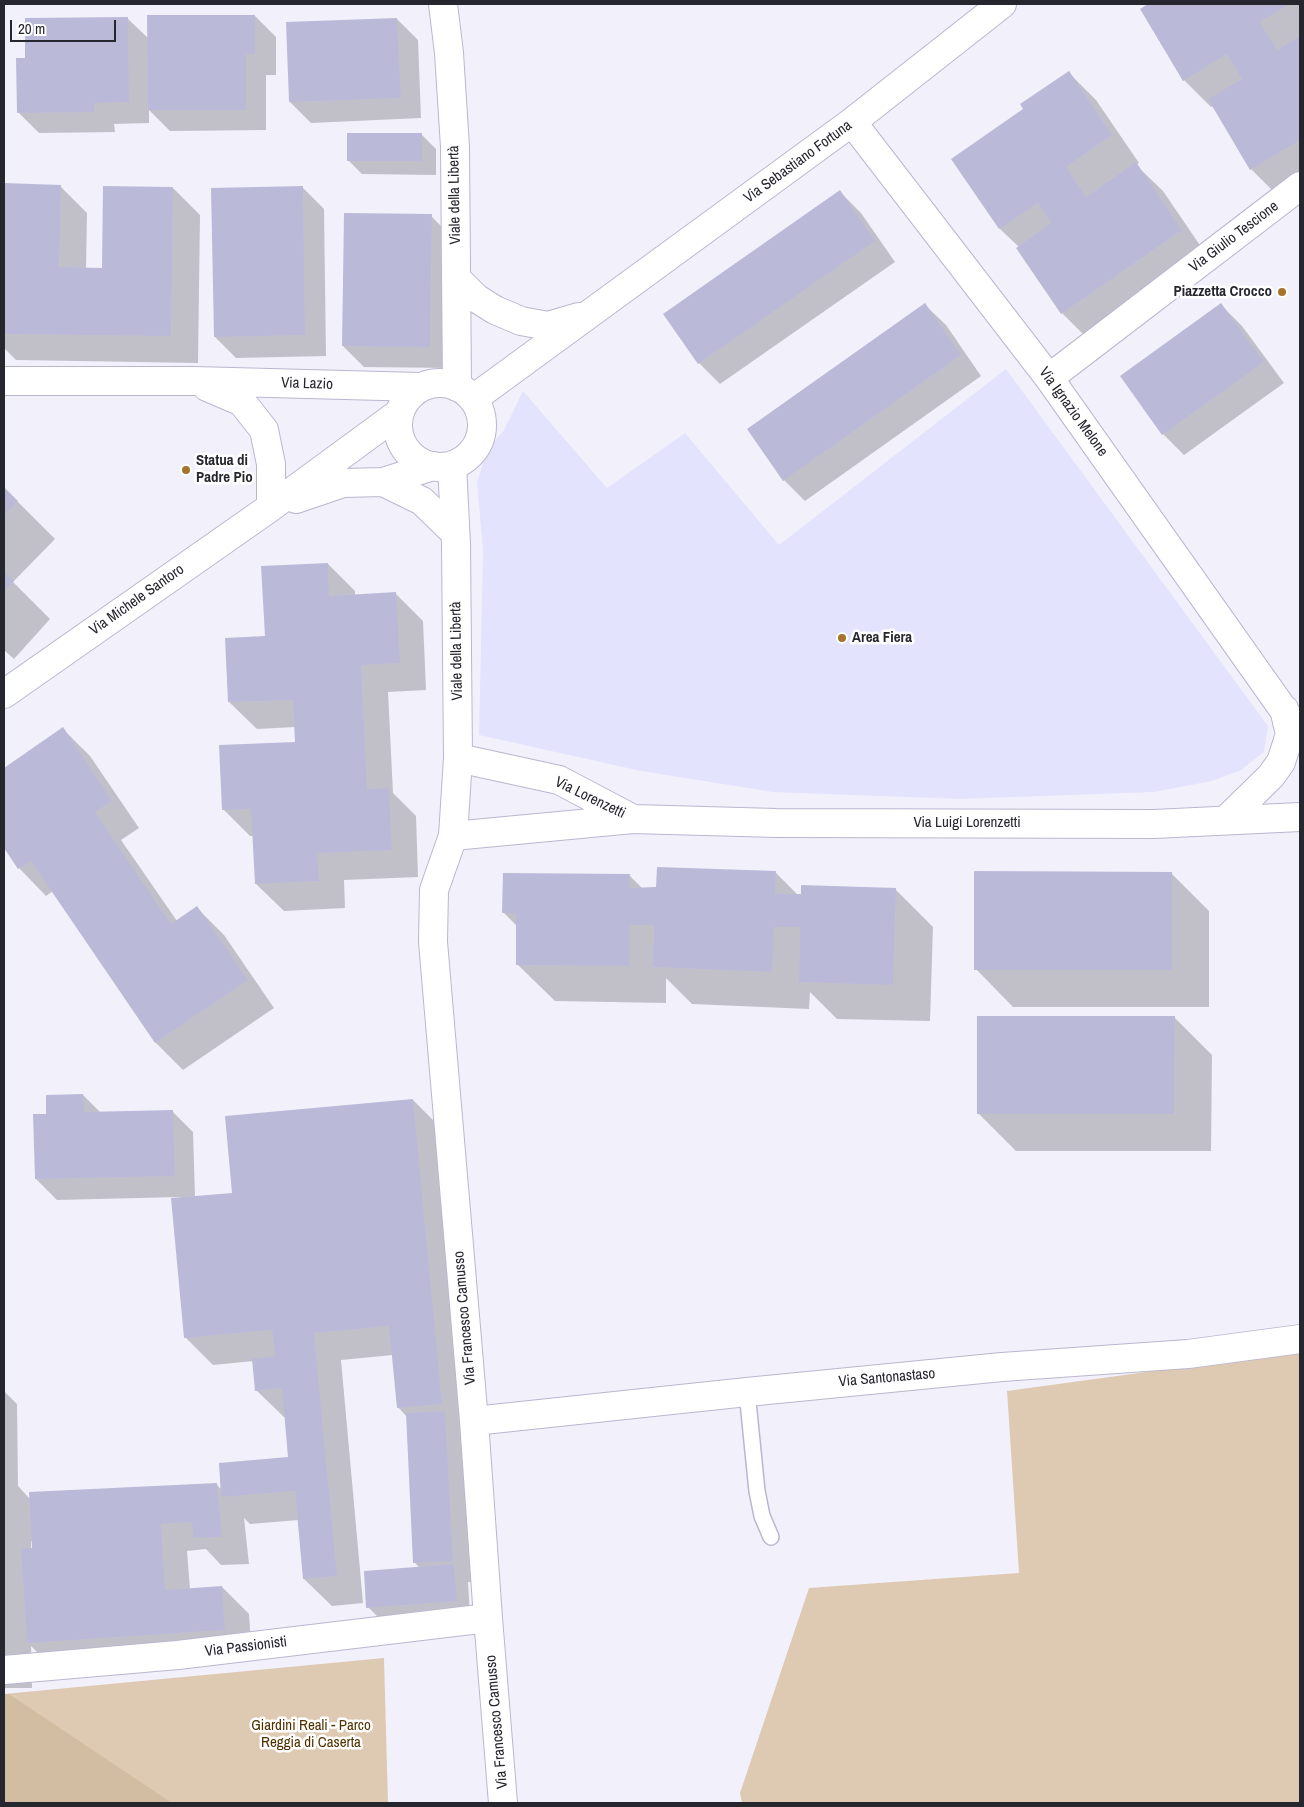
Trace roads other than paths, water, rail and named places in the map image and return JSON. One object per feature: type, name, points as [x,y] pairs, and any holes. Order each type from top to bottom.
[{"type":"street","name":"Viale della Libertà","points":[[443,4],[449,53],[455,147],[456,278],[465,393],[479,411],[482,424],[480,438],[474,450],[464,459],[442,466],[455,533],[458,758],[453,836]]},
{"type":"street","name":"Via Sebastiano Fortuna","points":[[465,393],[590,314],[852,122],[1002,4]]},
{"type":"street","name":"Via Ignazio Melone","points":[[852,122],[1049,378],[1300,733]]},
{"type":"street","name":"Via Giulio Tescione","points":[[1049,378],[1300,186]]},
{"type":"street","name":"Via Sebastiano Fortuna","points":[[456,278],[476,298],[495,310],[521,321],[548,326],[590,314]]},
{"type":"street","name":"Via Lazio","points":[[4,381],[194,381],[420,387]]},
{"type":"street","name":"Via Lazio","points":[[194,381],[242,402],[264,430],[271,464],[271,507]]},
{"type":"street","points":[[442,466],[420,462],[408,453],[401,441],[398,427],[399,413],[411,394],[420,387],[432,383],[445,383],[465,393]]},
{"type":"street","name":"Via Michele Santoro","points":[[4,694],[271,507],[399,413]]},
{"type":"street","name":"Via Michele Santoro","points":[[271,507],[343,483],[383,482],[442,466]]},
{"type":"street","name":"Via Michele Santoro","points":[[383,482],[422,501],[455,533]]},
{"type":"street","name":"Via Ignazio Melone","points":[[1226,820],[1271,776],[1281,762],[1290,734],[1284,708]]},
{"type":"street","name":"Via Lorenzetti","points":[[458,758],[559,780],[633,819]]},
{"type":"street","name":"Via Luigi Lorenzetti","points":[[633,819],[776,823],[1154,824],[1300,817]]},
{"type":"street","name":"Via Lorenzetti","points":[[453,836],[633,819]]},
{"type":"street","name":"Via Francesco Camusso","points":[[453,836],[434,890],[433,942],[474,1421],[503,1803]]},
{"type":"street","name":"Via Santonastaso","points":[[474,1421],[1002,1367],[1188,1354],[1300,1339]]},
{"type":"street","name":"Via Passionisti","points":[[4,1670],[178,1655],[488,1618]]},
{"type":"lane","points":[[747,1392],[757,1491],[762,1516],[771,1537]]},
{"type":"place","name":"Piazzetta Crocco","points":[[1282,292]]},
{"type":"place","name":"Statua di Padre Pio","points":[[186,470]]},
{"type":"place","name":"Area Fiera","points":[[842,638]]},
{"type":"park label","name":"Giardini Reali - Parco Reggia di Caserta","points":[[311,1734]]}]
